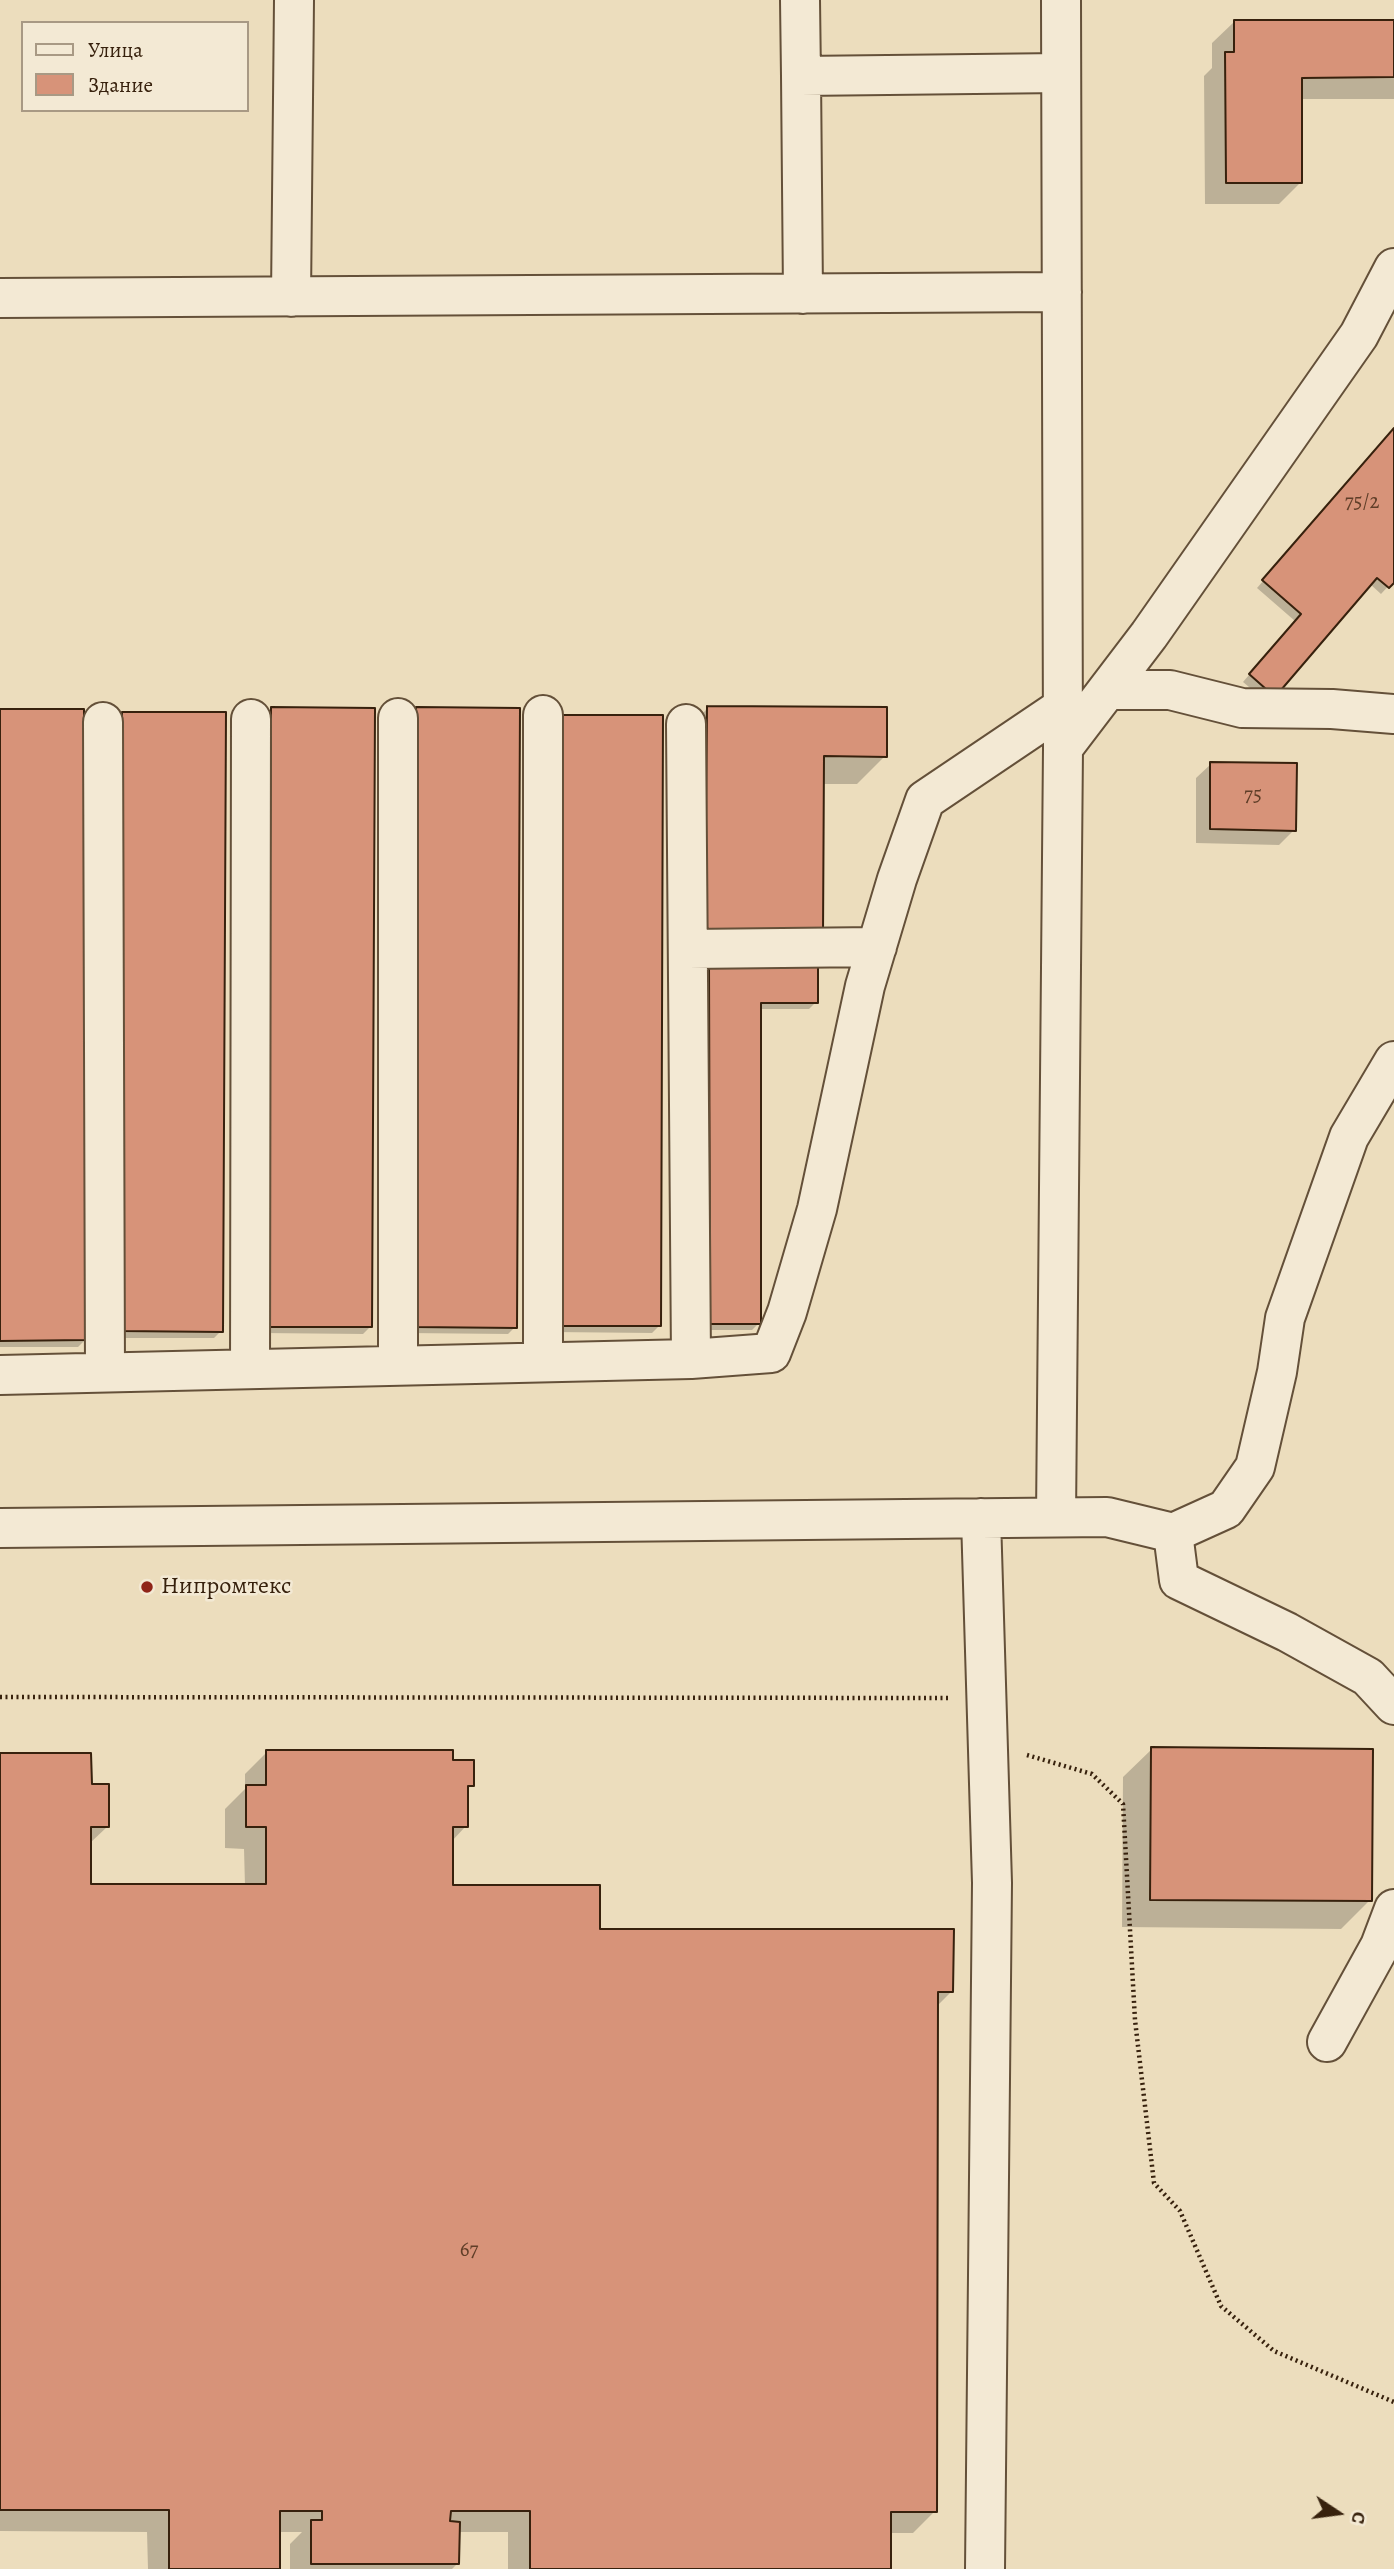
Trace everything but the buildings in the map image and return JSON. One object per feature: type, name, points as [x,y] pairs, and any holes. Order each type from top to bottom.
[{"type":"street","points":[[291,297],[294,0]]},
{"type":"street","points":[[800,0],[803,294]]},
{"type":"street","points":[[1056,1517],[1063,748],[1061,0]]},
{"type":"street","points":[[801,76],[1061,73]]},
{"type":"street","points":[[1063,748],[1157,624],[1359,335],[1394,268]]},
{"type":"street","points":[[0,298],[1062,292]]},
{"type":"street","points":[[1108,690],[1170,690],[1242,708],[1332,709],[1394,714]]},
{"type":"street","points":[[0,1375],[691,1359],[771,1353],[787,1312],[817,1209],[866,986],[897,879],[925,800],[1063,707]]},
{"type":"street","points":[[543,715],[543,1362]]},
{"type":"street","points":[[398,718],[398,1365]]},
{"type":"street","points":[[250,1369],[251,719]]},
{"type":"street","points":[[103,722],[105,1372]]},
{"type":"street","points":[[686,724],[691,1359]]},
{"type":"street","points":[[688,949],[877,947]]},
{"type":"street","points":[[0,1528],[1107,1517],[1173,1533],[1226,1509],[1255,1467],[1277,1371],[1285,1318],[1349,1137],[1394,1061]]},
{"type":"street","points":[[981,1518],[992,1896],[985,2569]]},
{"type":"street","points":[[1173,1533],[1180,1580],[1287,1632],[1368,1677],[1394,1704]]},
{"type":"street","points":[[1327,2042],[1380,1947],[1394,1909]]},
{"type":"path","points":[[0,1697],[988,1699]]},
{"type":"path","points":[[989,1743],[1092,1774],[1123,1804],[1135,2020],[1154,2182],[1180,2211],[1221,2306],[1274,2351],[1394,2402]]},
{"type":"place","name":"Нипромтекс","points":[[147,1587]]}]
